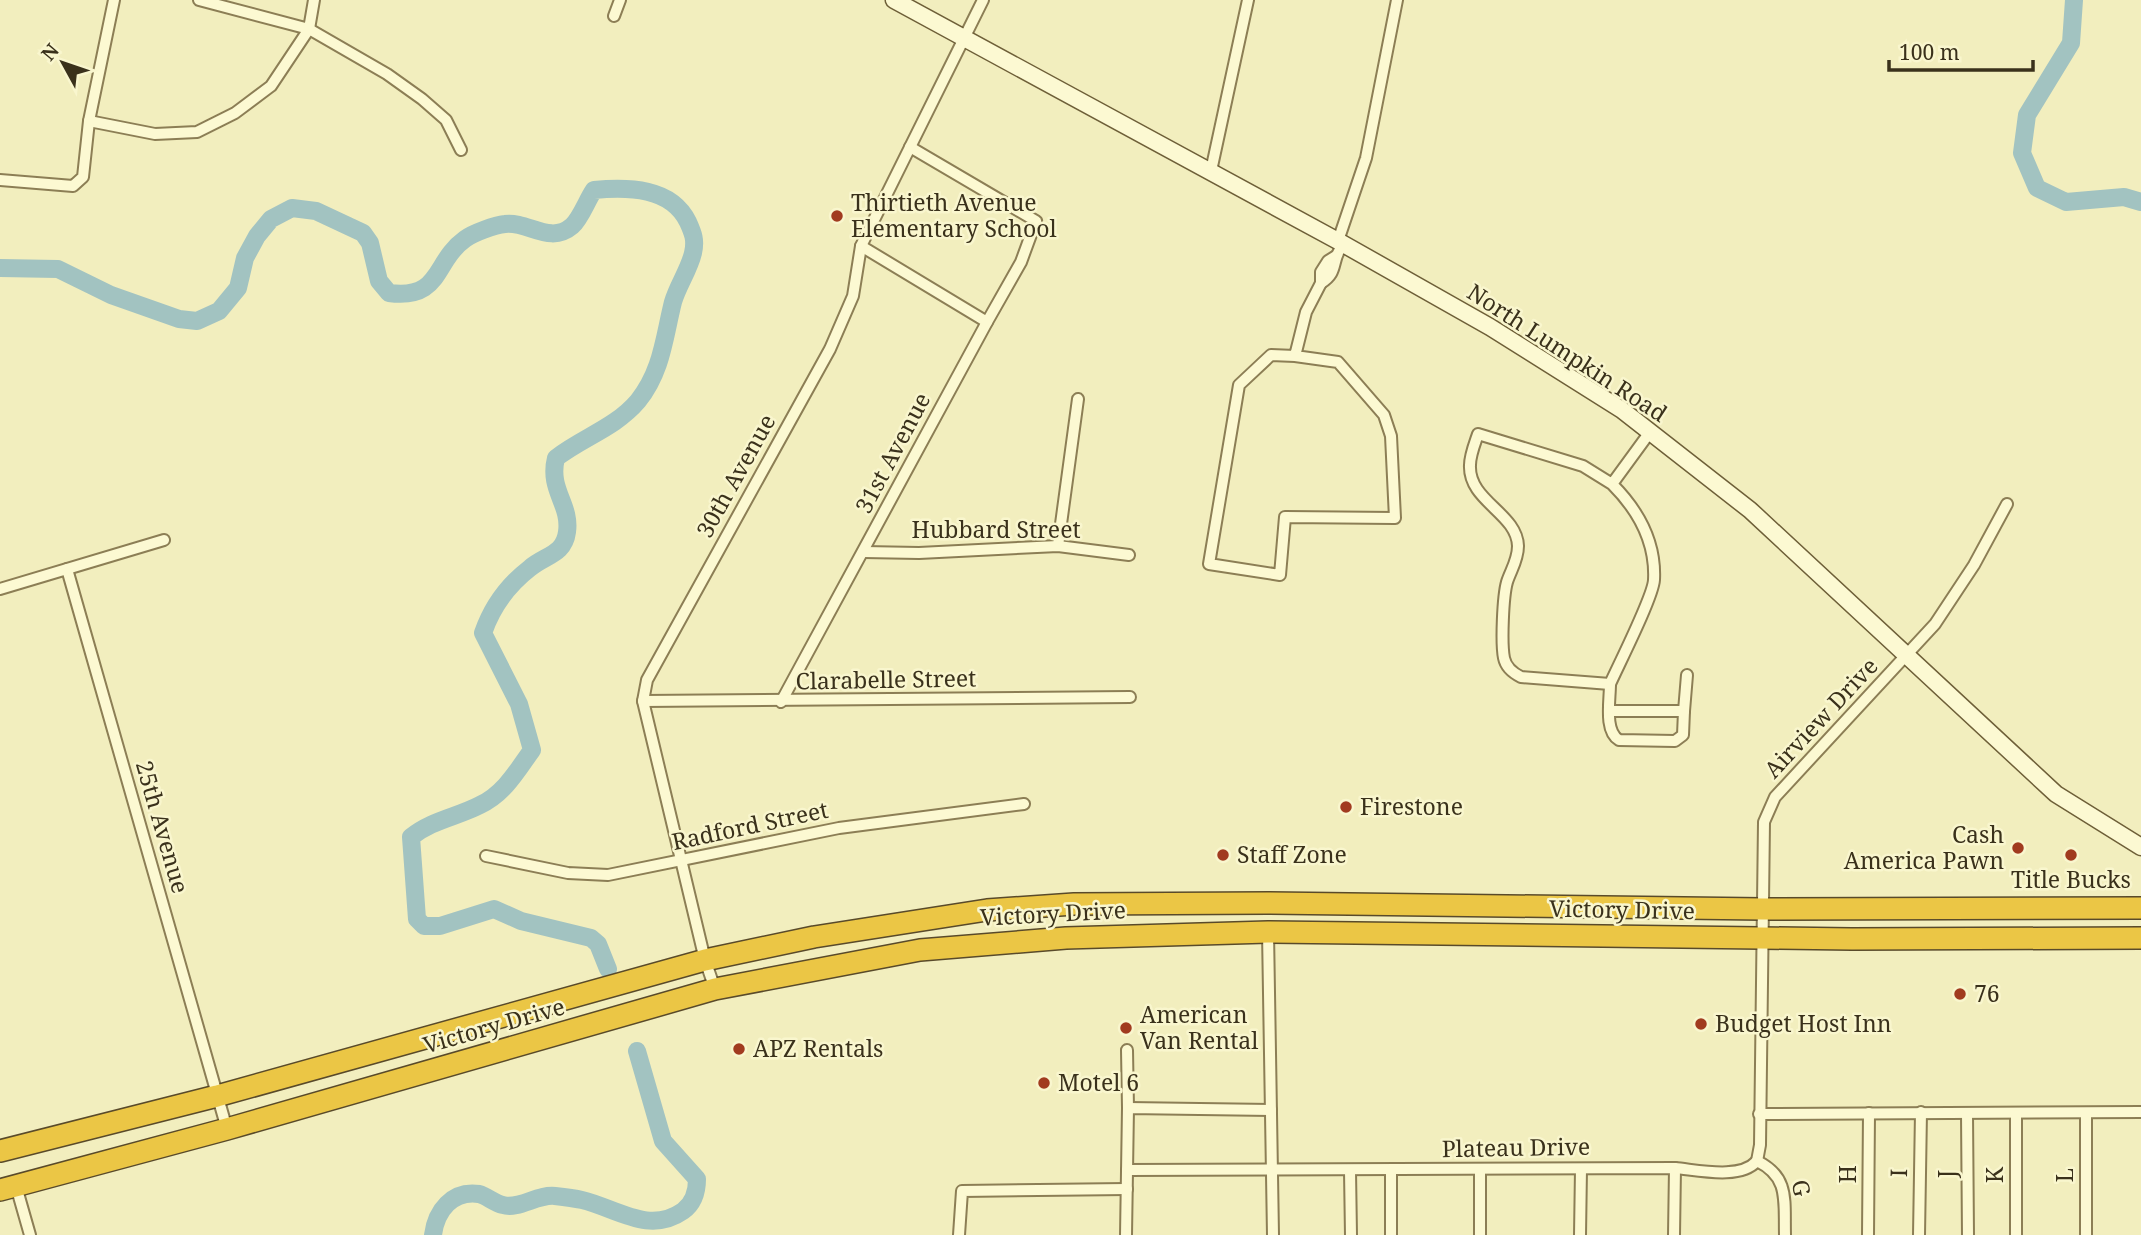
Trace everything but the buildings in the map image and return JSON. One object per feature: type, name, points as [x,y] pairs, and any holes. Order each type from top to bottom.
[{"type":"highway","name":"Victory Drive","points":[[0,1151],[217,1096],[705,960],[814,937],[987,910],[1074,904],[1268,903],[1763,909],[2141,908]]},
{"type":"highway","points":[[1268,903],[1268,932]]},
{"type":"highway","name":"Victory Drive","points":[[8,1188],[228,1129],[715,989],[920,950],[1066,938],[1268,932],[1763,938],[2141,938]]},
{"type":"street","points":[[0,180],[73,186],[83,177],[89,121],[114,0]]},
{"type":"street","points":[[199,0],[309,29],[387,74],[422,99],[446,120],[461,150]]},
{"type":"street","points":[[89,121],[155,134],[197,132],[235,113],[271,86],[309,29],[314,0]]},
{"type":"street","points":[[614,16],[620,0]]},
{"type":"street","name":"North Lumpkin Road","points":[[894,0],[965,36],[1211,171],[1339,247],[1490,327],[1622,410],[1750,510],[2056,794],[2141,847]]},
{"type":"street","name":"30th Avenue","points":[[643,701],[647,680],[830,349],[853,296],[861,246],[983,0]]},
{"type":"street","points":[[1211,171],[1248,0]]},
{"type":"street","points":[[1295,356],[1306,312],[1321,283],[1321,272],[1339,247],[1366,158],[1397,0]]},
{"type":"street","name":"31st Avenue","points":[[781,702],[1021,262],[1036,221],[911,147]]},
{"type":"street","points":[[861,246],[987,322]]},
{"type":"street","points":[[1271,355],[1295,356],[1338,362],[1384,415],[1391,436],[1395,518],[1285,517],[1280,575],[1209,564],[1239,385],[1271,355]]},
{"type":"street","points":[[1058,546],[1077,399]]},
{"type":"street","points":[[1612,484],[1650,432]]},
{"type":"street","points":[[1610,684],[1521,677],[1512,673],[1506,665],[1506,584],[1516,561],[1518,545],[1515,532],[1475,487],[1469,463],[1478,434],[1584,466],[1612,484],[1641,517],[1650,548],[1654,582],[1610,684],[1613,737],[1619,740],[1680,739],[1683,735],[1687,675]]},
{"type":"street","name":"Airview Drive","points":[[1757,1160],[1760,1145],[1764,822],[1775,797],[1935,624],[1955,595],[2007,504]]},
{"type":"street","points":[[0,589],[164,540]]},
{"type":"street","name":"Hubbard Street","points":[[864,552],[919,553],[1058,546],[1129,555]]},
{"type":"street","name":"25th Avenue","points":[[67,569],[228,1129]]},
{"type":"street","name":"Clarabelle Street","points":[[643,701],[1130,698]]},
{"type":"street","points":[[643,701],[705,960],[715,989]]},
{"type":"street","points":[[1610,711],[1684,711]]},
{"type":"street","name":"Radford Street","points":[[486,856],[568,873],[608,874],[682,862],[839,828],[1024,804]]},
{"type":"street","points":[[1268,932],[1273,1235]]},
{"type":"street","points":[[1126,1235],[1127,1050]]},
{"type":"street","points":[[1128,1108],[1271,1110]]},
{"type":"street","points":[[1759,1114],[1921,1112],[2016,1115],[2141,1112]]},
{"type":"street","name":"I","points":[[1919,1235],[1921,1112]]},
{"type":"street","name":"H","points":[[1868,1235],[1870,1113]]},
{"type":"street","name":"J","points":[[1967,1114],[1968,1235]]},
{"type":"street","name":"L","points":[[2085,1114],[2086,1235]]},
{"type":"street","name":"K","points":[[2016,1115],[2016,1235]]},
{"type":"street","name":"Plateau Drive","points":[[1127,1170],[1675,1168],[1735,1171],[1751,1168],[1757,1160]]},
{"type":"street","name":"G","points":[[1757,1160],[1776,1172],[1782,1180],[1786,1235]]},
{"type":"street","points":[[1674,1235],[1675,1168]]},
{"type":"street","points":[[1580,1235],[1581,1169]]},
{"type":"street","points":[[1391,1170],[1391,1235]]},
{"type":"street","points":[[1480,1170],[1480,1235]]},
{"type":"street","points":[[1350,1171],[1350,1235]]},
{"type":"street","points":[[8,1188],[30,1235]]},
{"type":"street","points":[[959,1235],[962,1191],[1127,1189]]},
{"type":"waterway","points":[[2074,0],[2071,43],[2027,115],[2022,153],[2037,188],[2066,202],[2124,197],[2141,202]]},
{"type":"waterway","points":[[0,268],[58,269],[111,295],[179,319],[197,321],[219,311],[238,288],[245,258],[257,236],[271,219],[292,208],[316,211],[363,233],[370,243],[379,281],[389,293],[406,294],[419,291],[428,285],[455,248],[479,232],[505,224],[547,233],[564,231],[575,223],[594,190],[647,192],[660,196],[680,210],[693,233],[694,248],[673,302],[661,354],[652,378],[646,390],[629,410],[556,458],[555,479],[567,522],[565,540],[558,550],[530,568],[508,589],[496,605],[483,633],[519,704],[532,750],[496,795],[411,837],[417,919],[424,926],[440,926],[494,909],[521,921],[591,938],[598,944],[608,969]]},
{"type":"waterway","points":[[433,1235],[438,1218],[447,1204],[461,1195],[469,1194],[479,1194],[509,1206],[548,1196],[572,1198],[632,1218],[658,1221],[670,1218],[687,1208],[694,1197],[697,1179],[663,1141],[637,1051]]},
{"type":"place","name":"Thirtieth Avenue Elementary School","points":[[837,216]]},
{"type":"place","name":"Firestone","points":[[1346,807]]},
{"type":"place","name":"Cash America Pawn","points":[[2018,848]]},
{"type":"place","name":"Staff Zone","points":[[1223,855]]},
{"type":"place","name":"Title Bucks","points":[[2071,855]]},
{"type":"place","name":"76","points":[[1960,994]]},
{"type":"place","name":"Budget Host Inn","points":[[1701,1024]]},
{"type":"place","name":"American Van Rental","points":[[1126,1028]]},
{"type":"place","name":"APZ Rentals","points":[[739,1049]]},
{"type":"place","name":"Motel 6","points":[[1044,1083]]}]
